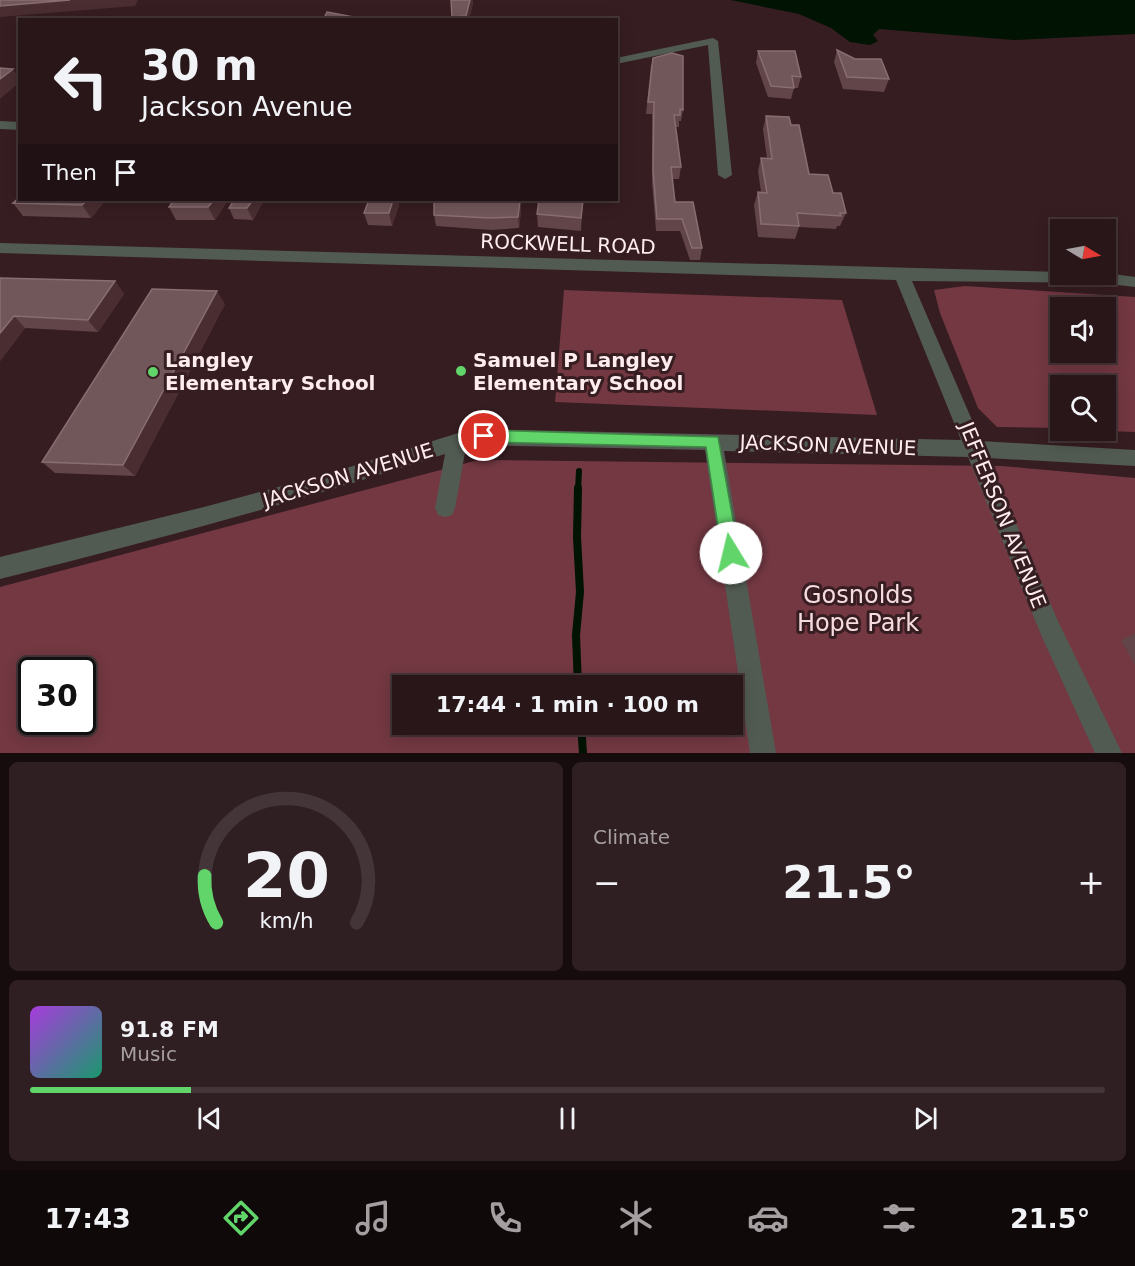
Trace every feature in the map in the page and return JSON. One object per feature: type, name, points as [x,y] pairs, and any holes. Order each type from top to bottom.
[{"type":"street","points":[[618,61],[713,41],[725,175]]},
{"type":"street","points":[[0,125],[18,126]]},
{"type":"street","name":"ROCKWELL ROAD","points":[[0,248],[902,275],[1101,278],[1135,282]]},
{"type":"street","name":"JEFFERSON AVENUE","points":[[902,275],[1050,629],[1109,753]]},
{"type":"street","name":"JACKSON AVENUE","points":[[0,568],[204,517],[364,472],[457,441],[484,436],[522,435],[976,449],[1135,458]]},
{"type":"street","points":[[444,508],[457,441]]},
{"type":"street","points":[[713,441],[763,753]]},
{"type":"green space","points":[[965,286],[1135,297],[1135,432],[1116,431],[1116,375],[1050,375],[1050,428],[997,427],[978,408],[940,313],[934,290]]},
{"type":"green space","points":[[564,290],[842,300],[877,415],[555,402]]},
{"type":"green space","name":"Gosnolds Hope Park","points":[[478,460],[1002,466],[1135,478],[1135,753],[0,753],[0,587]]},
{"type":"shaded area","points":[[731,0],[1135,0],[1135,34],[1014,40],[879,29],[873,35],[878,41],[870,45],[850,42],[831,28],[799,14]]},
{"type":"building","points":[[0,0],[70,0],[0,6]]},
{"type":"building","points":[[451,0],[470,0],[466,16],[452,17]]},
{"type":"building","points":[[327,12],[359,18],[324,18]]},
{"type":"building","points":[[837,50],[855,59],[881,59],[889,79],[847,77]]},
{"type":"building","points":[[758,51],[795,51],[801,77],[792,76],[794,88],[771,86]]},
{"type":"building","points":[[672,53],[683,56],[683,110],[680,109],[680,115],[674,115],[681,167],[671,167],[675,202],[693,202],[702,248],[692,248],[682,219],[657,219],[653,170],[654,102],[648,102],[653,58]]},
{"type":"building","points":[[0,68],[13,69],[0,79]]},
{"type":"building","points":[[766,116],[789,117],[791,125],[799,125],[809,174],[828,175],[833,193],[841,193],[846,213],[840,213],[841,216],[797,213],[799,226],[761,224],[758,192],[767,193],[761,158],[772,159]]},
{"type":"building","points":[[18,199],[18,201],[86,201],[82,205],[13,203]]},
{"type":"building","points":[[173,201],[213,201],[208,207],[169,207]]},
{"type":"building","points":[[233,201],[252,201],[247,208],[229,208]]},
{"type":"building","points":[[369,201],[393,201],[389,213],[364,213]]},
{"type":"building","points":[[434,201],[520,201],[518,217],[434,215]]},
{"type":"building","points":[[539,201],[583,201],[581,218],[537,214]]},
{"type":"building","points":[[0,278],[115,281],[88,320],[14,316],[0,333]]},
{"type":"building","points":[[152,289],[217,291],[123,465],[42,462]]},
{"type":"waterway","points":[[578,490],[579,471]]},
{"type":"waterway","points":[[578,488],[577,537],[580,592],[576,635],[578,675]]},
{"type":"waterway","points":[[582,735],[583,753]]},
{"type":"place","name":"Samuel P Langley Elementary School","points":[[461,371]]},
{"type":"place","name":"Langley Elementary School","points":[[153,372]]},
{"type":"route","points":[[484,436],[522,435],[713,441],[731,553]]}]
